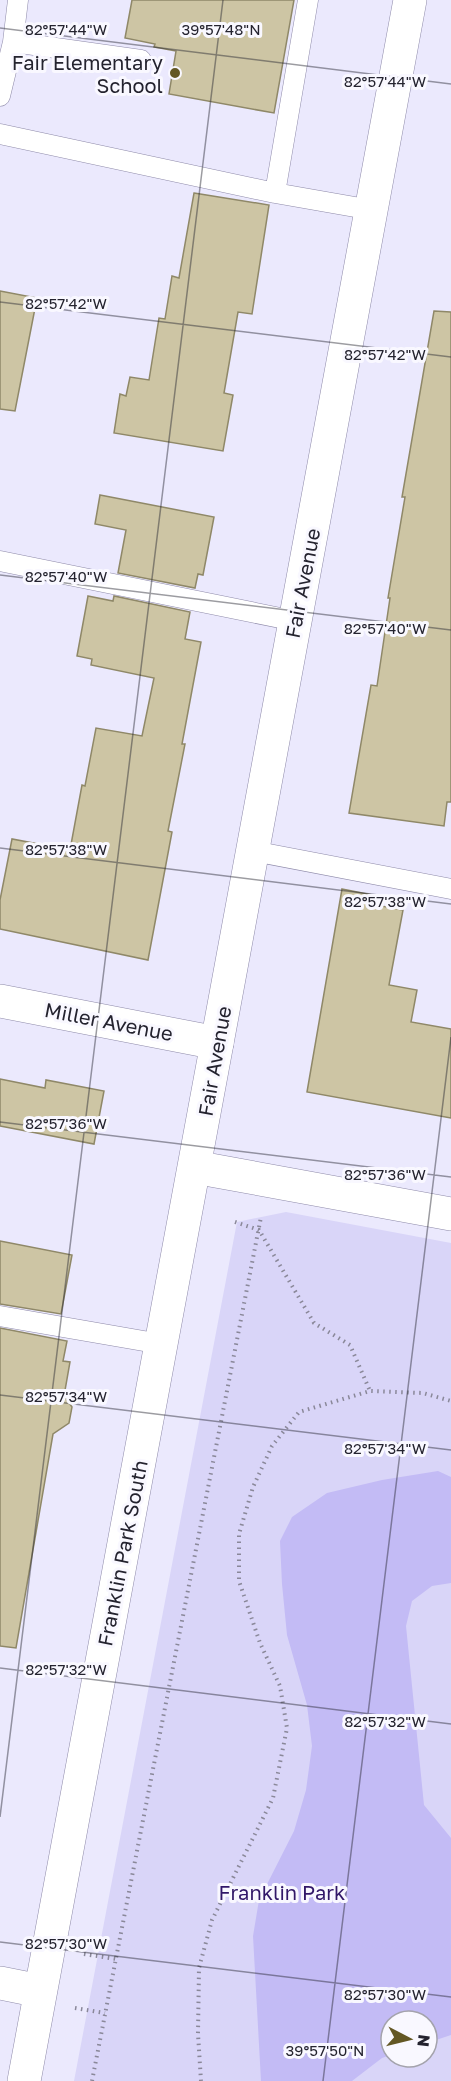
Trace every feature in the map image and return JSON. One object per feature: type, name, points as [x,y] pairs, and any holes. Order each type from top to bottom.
[{"type":"street","name":"Fair Avenue","points":[[194,1167],[410,0]]},
{"type":"street","name":"Miller Avenue","points":[[0,1000],[217,1043]]},
{"type":"street","points":[[194,1167],[451,1214]]},
{"type":"street","name":"Franklin Park South","points":[[24,2081],[194,1167]]},
{"type":"street","points":[[0,1983],[40,1991]]},
{"type":"lane","points":[[0,96],[12,42],[18,0]]},
{"type":"lane","points":[[275,193],[308,0]]},
{"type":"lane","points":[[12,42],[141,60]]},
{"type":"lane","points":[[0,134],[275,193],[372,210]]},
{"type":"lane","points":[[0,561],[295,621]]},
{"type":"lane","points":[[253,851],[451,889]]},
{"type":"lane","points":[[0,1316],[161,1344]]},
{"type":"path","points":[[92,2081],[268,1181]]},
{"type":"path","points":[[235,1222],[259,1230],[314,1323],[350,1345],[370,1391]]},
{"type":"path","points":[[201,2081],[198,2034],[199,1968],[212,1920],[273,1798],[287,1728],[280,1686],[260,1643],[239,1581],[239,1534],[253,1487],[272,1446],[299,1412],[370,1391],[423,1392],[451,1401]]},
{"type":"path","points":[[77,1953],[116,1959]]},
{"type":"path","points":[[71,2008],[105,2013]]},
{"type":"green space","name":"Franklin Park","points":[[286,1212],[451,1243],[451,2081],[74,2081],[237,1222]]},
{"type":"shaded area","points":[[438,1471],[451,1477],[451,1583],[432,1586],[412,1601],[406,1626],[424,1805],[451,1838],[451,2035],[439,2039],[439,2009],[379,2009],[379,2060],[352,2081],[261,2081],[253,1936],[259,1900],[294,1831],[306,1790],[312,1746],[307,1705],[287,1635],[280,1541],[292,1517],[327,1493],[382,1480]]},
{"type":"building","points":[[132,0],[294,0],[274,113],[169,94],[176,51],[125,38]]},
{"type":"building","points":[[194,193],[269,205],[252,314],[238,312],[224,393],[233,395],[223,451],[114,433],[120,394],[126,396],[130,377],[149,380],[159,318],[165,319],[172,276],[179,278]]},
{"type":"building","points":[[0,291],[37,298],[15,411],[0,409]]},
{"type":"building","points":[[434,311],[451,312],[451,802],[447,802],[444,826],[349,813],[371,685],[377,686],[390,598],[388,598],[405,497],[402,497]]},
{"type":"building","points":[[100,495],[214,517],[203,575],[198,574],[195,588],[118,573],[126,530],[95,524]]},
{"type":"building","points":[[88,596],[113,601],[114,596],[190,612],[185,639],[201,642],[168,831],[172,832],[148,960],[0,929],[0,900],[12,839],[70,850],[82,785],[85,786],[96,728],[142,736],[154,678],[91,665],[92,659],[77,656]]},
{"type":"building","points":[[342,889],[383,897],[381,906],[403,910],[389,985],[417,990],[411,1022],[451,1029],[451,1118],[307,1092]]},
{"type":"building","points":[[0,1079],[45,1088],[46,1080],[104,1091],[94,1144],[0,1126]]},
{"type":"building","points":[[0,1241],[72,1255],[61,1314],[0,1304]]},
{"type":"building","points":[[0,1328],[67,1341],[63,1361],[70,1362],[64,1396],[72,1407],[69,1423],[53,1434],[16,1648],[0,1646]]},
{"type":"place","name":"Fair Elementary School","points":[[175,73]]}]
